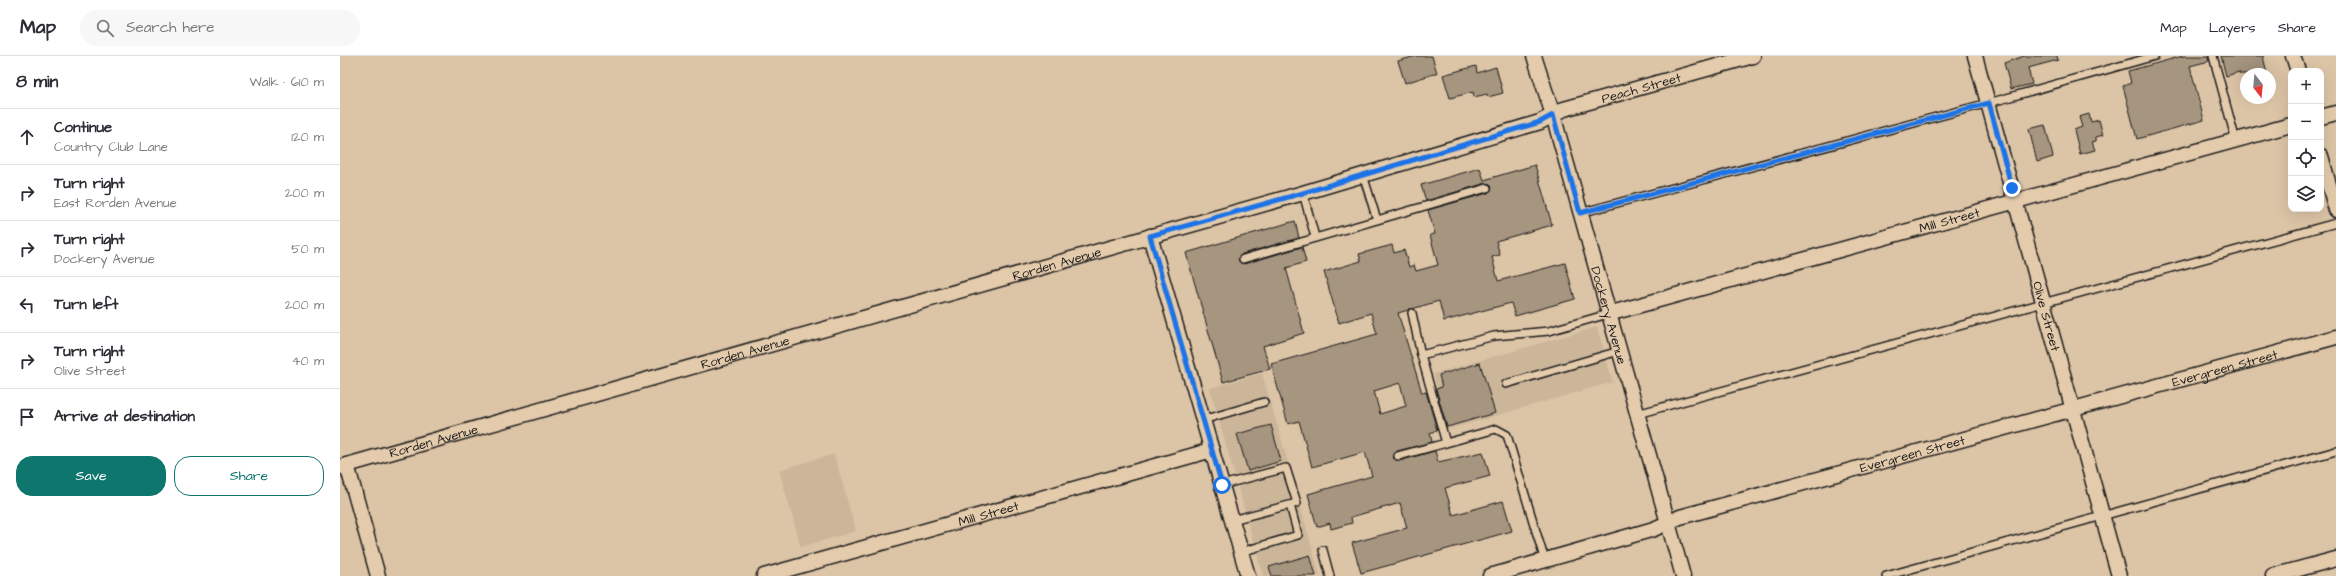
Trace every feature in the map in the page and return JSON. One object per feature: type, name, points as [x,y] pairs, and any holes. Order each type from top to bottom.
[{"type":"street","name":"Dockery Avenue","points":[[1534,56],[1553,115],[1683,576]]},
{"type":"street","name":"Peach Street","points":[[1363,175],[1540,122],[1564,109],[1753,56]]},
{"type":"street","name":"Olive Street","points":[[1975,56],[2119,576]]},
{"type":"street","points":[[2293,56],[2297,68]]},
{"type":"street","points":[[2324,116],[2336,113]]},
{"type":"street","name":"Mill Street","points":[[1608,314],[2288,126]]},
{"type":"street","points":[[2324,167],[2336,210]]},
{"type":"street","name":"Rorden Avenue","points":[[343,466],[1363,175]]},
{"type":"street","points":[[1150,236],[1248,576]]},
{"type":"street","name":"Evergreen Street","points":[[1490,576],[1654,529],[1680,517],[2336,337]]},
{"type":"street","name":"Mill Street","points":[[764,576],[1212,450]]},
{"type":"street","points":[[343,466],[378,576]]},
{"type":"street","points":[[2273,576],[2336,559]]},
{"type":"lane","points":[[1580,213],[1989,103],[2155,56]]},
{"type":"lane","points":[[2213,56],[2236,141]]},
{"type":"lane","points":[[1363,175],[1377,220]]},
{"type":"lane","points":[[1243,259],[1487,188]]},
{"type":"lane","points":[[1303,193],[1315,237]]},
{"type":"lane","points":[[1637,414],[2336,223]]},
{"type":"lane","points":[[1412,313],[1446,443]]},
{"type":"lane","points":[[1422,355],[1490,337],[1549,331],[1608,314]]},
{"type":"lane","points":[[1506,384],[1619,351]]},
{"type":"lane","points":[[1203,420],[1264,402]]},
{"type":"lane","points":[[1398,456],[1496,429],[1507,435],[1545,560]]},
{"type":"lane","points":[[1886,576],[2336,451]]},
{"type":"lane","points":[[1222,485],[1286,468],[1297,503],[1232,520]]},
{"type":"lane","points":[[1241,552],[1298,535],[1290,505]]},
{"type":"lane","points":[[1323,550],[1330,576]]},
{"type":"shaded area","points":[[1597,327],[1613,382],[1449,429],[1433,374]]},
{"type":"shaded area","points":[[1262,373],[1320,576],[1263,576],[1210,388]]},
{"type":"shaded area","points":[[834,454],[856,531],[801,547],[779,470]]},
{"type":"building","points":[[1416,56],[1432,56],[1437,73],[1405,83],[1398,61]]},
{"type":"building","points":[[2024,56],[2057,56],[2058,60],[2028,68],[2032,84],[2011,89],[2004,63]]},
{"type":"building","points":[[2183,56],[2208,56],[2209,61],[2190,66],[2204,120],[2137,139],[2123,86],[2131,83],[2128,71]]},
{"type":"building","points":[[2221,56],[2263,56],[2266,68],[2240,68],[2240,74],[2239,72],[2226,76]]},
{"type":"building","points":[[1476,66],[1477,73],[1496,67],[1503,93],[1488,97],[1487,94],[1474,97],[1473,92],[1450,98],[1443,75]]},
{"type":"building","points":[[2089,114],[2091,122],[2099,120],[2103,135],[2096,137],[2096,141],[2092,142],[2095,150],[2080,154],[2074,130],[2082,127],[2079,117]]},
{"type":"building","points":[[2045,125],[2053,157],[2037,162],[2029,129]]},
{"type":"building","points":[[1535,165],[1552,225],[1496,241],[1500,255],[1492,257],[1498,281],[1565,263],[1575,299],[1515,316],[1511,303],[1444,321],[1439,301],[1398,313],[1422,393],[1426,392],[1437,430],[1430,433],[1432,442],[1397,451],[1393,458],[1399,461],[1435,451],[1438,462],[1483,452],[1490,476],[1445,488],[1453,515],[1503,501],[1512,531],[1361,573],[1352,543],[1407,528],[1400,503],[1351,517],[1352,523],[1331,529],[1330,523],[1317,527],[1308,494],[1372,476],[1365,452],[1312,467],[1299,421],[1288,424],[1271,364],[1377,334],[1371,313],[1339,323],[1324,272],[1361,261],[1359,254],[1392,245],[1394,253],[1404,250],[1409,267],[1414,265],[1416,271],[1438,265],[1430,235],[1435,234],[1428,210],[1488,193],[1492,189],[1490,184],[1486,183],[1426,201],[1421,185],[1480,168],[1484,180]],"holes":[[[1400,383],[1406,406],[1380,414],[1374,391]]]},
{"type":"building","points":[[1295,221],[1299,238],[1242,254],[1238,260],[1244,264],[1302,247],[1306,262],[1286,268],[1304,333],[1263,346],[1270,369],[1223,382],[1186,253]]},
{"type":"building","points":[[1480,363],[1495,413],[1447,427],[1436,389],[1442,387],[1439,375]]},
{"type":"building","points":[[1271,425],[1281,461],[1248,471],[1237,434]]},
{"type":"building","points":[[1310,555],[1316,576],[1272,576],[1269,567]]},
{"type":"route","points":[[1222,485],[1150,236],[1303,193],[1540,122],[1553,115],[1580,213],[1989,103],[2012,188]]}]
